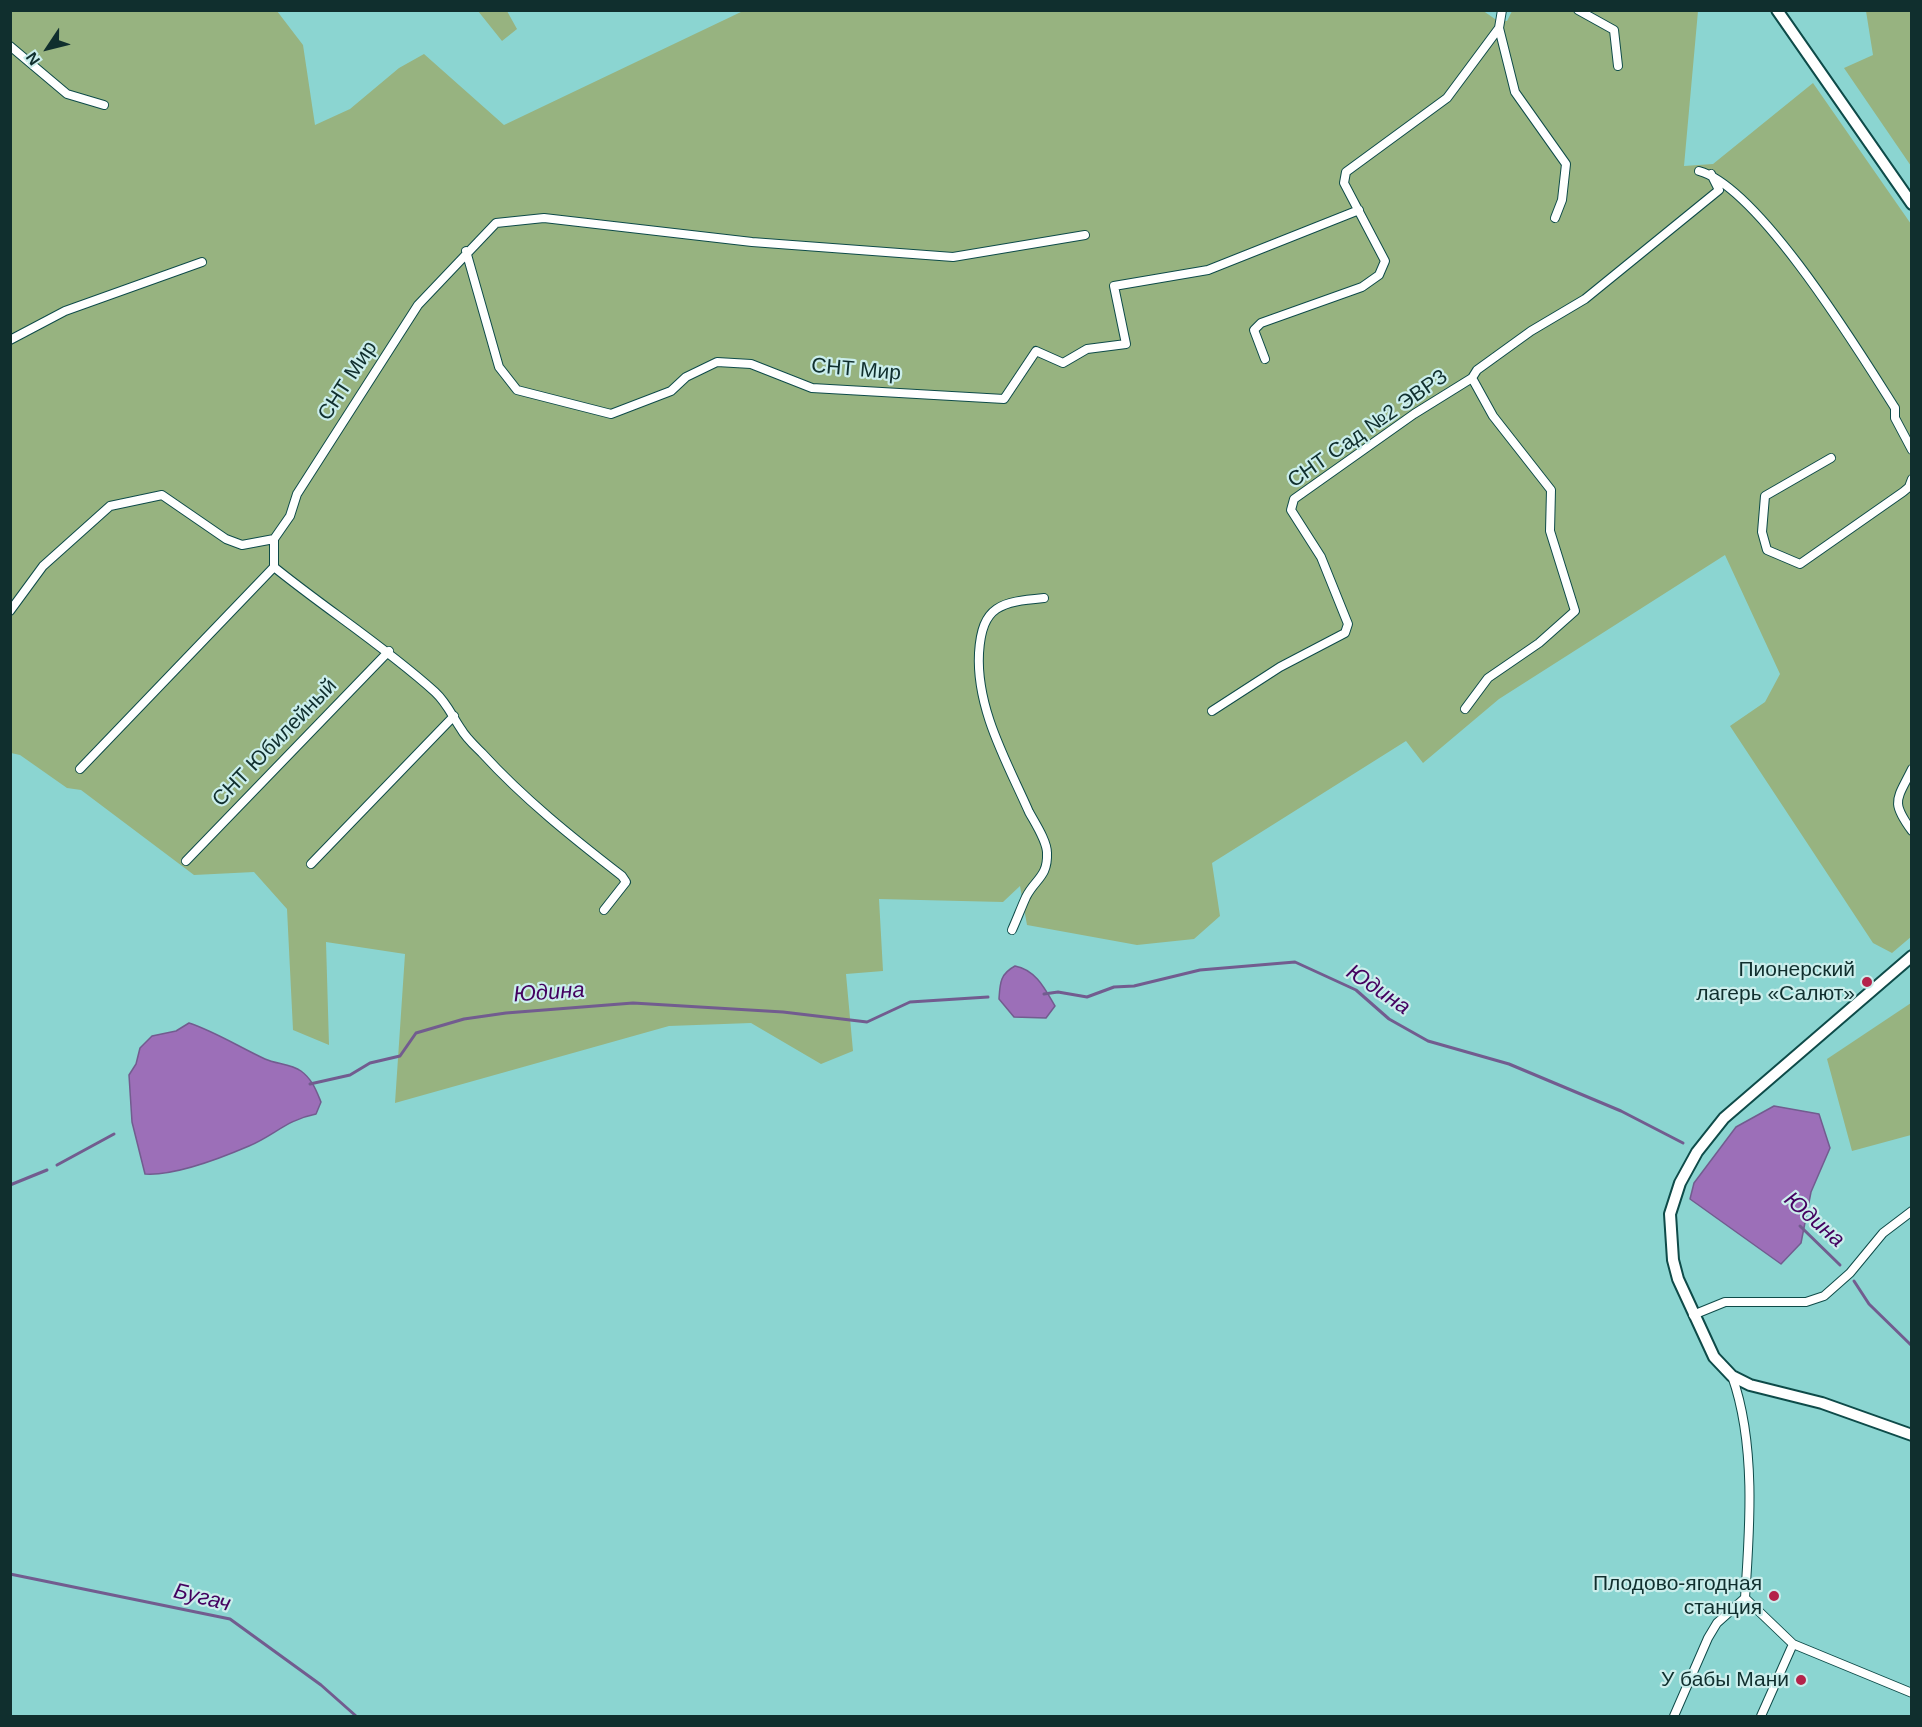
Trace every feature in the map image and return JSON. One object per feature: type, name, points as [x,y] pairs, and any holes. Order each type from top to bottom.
[{"type":"main road","points":[[1777,10],[1911,204]]},
{"type":"main road","points":[[1911,956],[1760,1084],[1724,1118],[1696,1152],[1680,1183],[1670,1214],[1673,1260],[1693,1315],[1714,1356],[1732,1376],[1750,1385],[1822,1403],[1911,1435]]},
{"type":"street","points":[[1502,10],[1499,28],[1515,92],[1566,164],[1562,200],[1555,218]]},
{"type":"street","points":[[1578,10],[1614,30],[1618,66]]},
{"type":"street","points":[[1264,359],[1254,330],[1261,323],[1362,287],[1378,275],[1385,261],[1344,183],[1346,172],[1447,98],[1499,28]]},
{"type":"street","points":[[10,46],[67,94],[104,105]]},
{"type":"street","points":[[1699,171],[1711,174],[1734,192],[1767,226],[1837,318],[1895,408],[1895,418],[1911,450]]},
{"type":"street","name":"СНТ Сад №2 ЭВРЗ","points":[[1212,711],[1280,667],[1345,633],[1348,624],[1321,557],[1292,510],[1294,499],[1414,414],[1472,378],[1477,370],[1522,337],[1585,299],[1719,190],[1711,174]]},
{"type":"street","name":"СНТ Мир","points":[[466,251],[499,367],[517,390],[611,414],[671,391],[686,377],[717,362],[751,364],[812,388],[1004,399],[1036,351],[1063,363],[1087,349],[1126,344],[1114,286],[1208,270],[1359,210]]},
{"type":"street","name":"СНТ Мир","points":[[274,539],[290,516],[297,494],[418,305],[466,251],[496,223],[544,218],[752,242],[953,257],[1085,235]]},
{"type":"street","points":[[10,340],[64,311],[202,262]]},
{"type":"street","name":"СНТ Сад №2 ЭВРЗ","points":[[1465,709],[1488,678],[1539,643],[1575,611],[1550,531],[1551,490],[1493,416],[1472,378]]},
{"type":"street","points":[[1831,458],[1765,496],[1762,532],[1767,550],[1800,564],[1903,492],[1909,487],[1911,479]]},
{"type":"street","points":[[10,611],[43,566],[110,506],[162,495],[226,538],[242,545],[274,539],[274,567],[80,769]]},
{"type":"street","points":[[274,567],[306,593],[330,607],[389,651],[438,694],[461,730],[517,790],[622,876],[626,882],[604,910]]},
{"type":"street","points":[[1012,930],[1028,894],[1045,874],[1047,851],[994,734],[978,676],[979,649],[982,624],[1000,606],[1012,601],[1044,598]]},
{"type":"street","name":"СНТ Юбилейный","points":[[186,861],[389,651]]},
{"type":"street","points":[[311,864],[454,716]]},
{"type":"street","points":[[1911,769],[1896,803],[1898,812],[1911,831]]},
{"type":"street","points":[[1693,1315],[1725,1302],[1806,1302],[1824,1296],[1850,1273],[1882,1233],[1911,1210]]},
{"type":"street","points":[[1674,1716],[1708,1638],[1717,1623],[1745,1598],[1749,1531],[1748,1476],[1742,1403],[1732,1376]]},
{"type":"street","points":[[1745,1598],[1793,1644],[1911,1693]]},
{"type":"street","points":[[1761,1716],[1793,1644]]},
{"type":"green space","points":[[1482,10],[1495,19],[1507,21],[1512,11],[1698,11],[1684,166],[1713,164],[1813,83],[1911,224],[1912,936],[1892,953],[1873,943],[1730,726],[1765,702],[1780,674],[1725,555],[1499,699],[1423,763],[1406,741],[1212,863],[1220,916],[1194,939],[1137,945],[1027,925],[1020,886],[1003,902],[879,899],[883,971],[846,974],[853,1051],[821,1064],[751,1023],[669,1026],[395,1103],[405,954],[326,942],[329,1045],[293,1030],[287,909],[254,872],[194,875],[81,790],[67,788],[20,755],[11,753],[11,11],[277,11],[303,45],[315,125],[350,109],[399,68],[424,54],[504,125],[743,11]]},
{"type":"green space","points":[[478,11],[507,11],[517,29],[502,41]]},
{"type":"green space","points":[[1866,11],[1911,11],[1911,166],[1844,68],[1873,55]]},
{"type":"green space","points":[[1911,1003],[1911,1135],[1852,1151],[1827,1059]]},
{"type":"shaded area","points":[[1015,966],[1029,972],[1039,981],[1055,1006],[1046,1018],[1014,1017],[999,999],[1002,980],[1006,972]]},
{"type":"shaded area","points":[[189,1023],[265,1059],[301,1071],[311,1081],[321,1102],[316,1114],[288,1124],[238,1151],[184,1169],[145,1174],[132,1122],[129,1075],[136,1064],[140,1048],[152,1036],[176,1031]]},
{"type":"shaded area","points":[[1774,1106],[1819,1114],[1830,1148],[1811,1192],[1801,1243],[1781,1264],[1690,1199],[1694,1183],[1736,1127]]},
{"type":"waterway","name":"Юдина","points":[[1044,994],[1058,992],[1087,997],[1114,987],[1134,986],[1200,970],[1295,962],[1356,990],[1389,1019],[1428,1041],[1509,1064],[1621,1111],[1683,1143]]},
{"type":"waterway","name":"Юдина","points":[[310,1084],[350,1075],[370,1063],[400,1056],[416,1033],[464,1019],[506,1013],[633,1003],[783,1012],[867,1022],[910,1002],[988,997]]},
{"type":"waterway","name":"Юдина","points":[[57,1165],[114,1134]]},
{"type":"waterway","name":"Юдина","points":[[10,1185],[47,1170]]},
{"type":"waterway","name":"Юдина","points":[[1800,1226],[1840,1265]]},
{"type":"waterway","name":"Юдина","points":[[1854,1281],[1869,1304],[1912,1346]]},
{"type":"waterway","name":"Бугач","points":[[10,1574],[230,1619],[321,1685],[356,1716]]},
{"type":"place","name":"Пионерский лагерь «Салют»","points":[[1867,982]]},
{"type":"place","name":"Плодово-ягодная станция","points":[[1774,1596]]},
{"type":"place","name":"У бабы Мани","points":[[1801,1680]]}]
